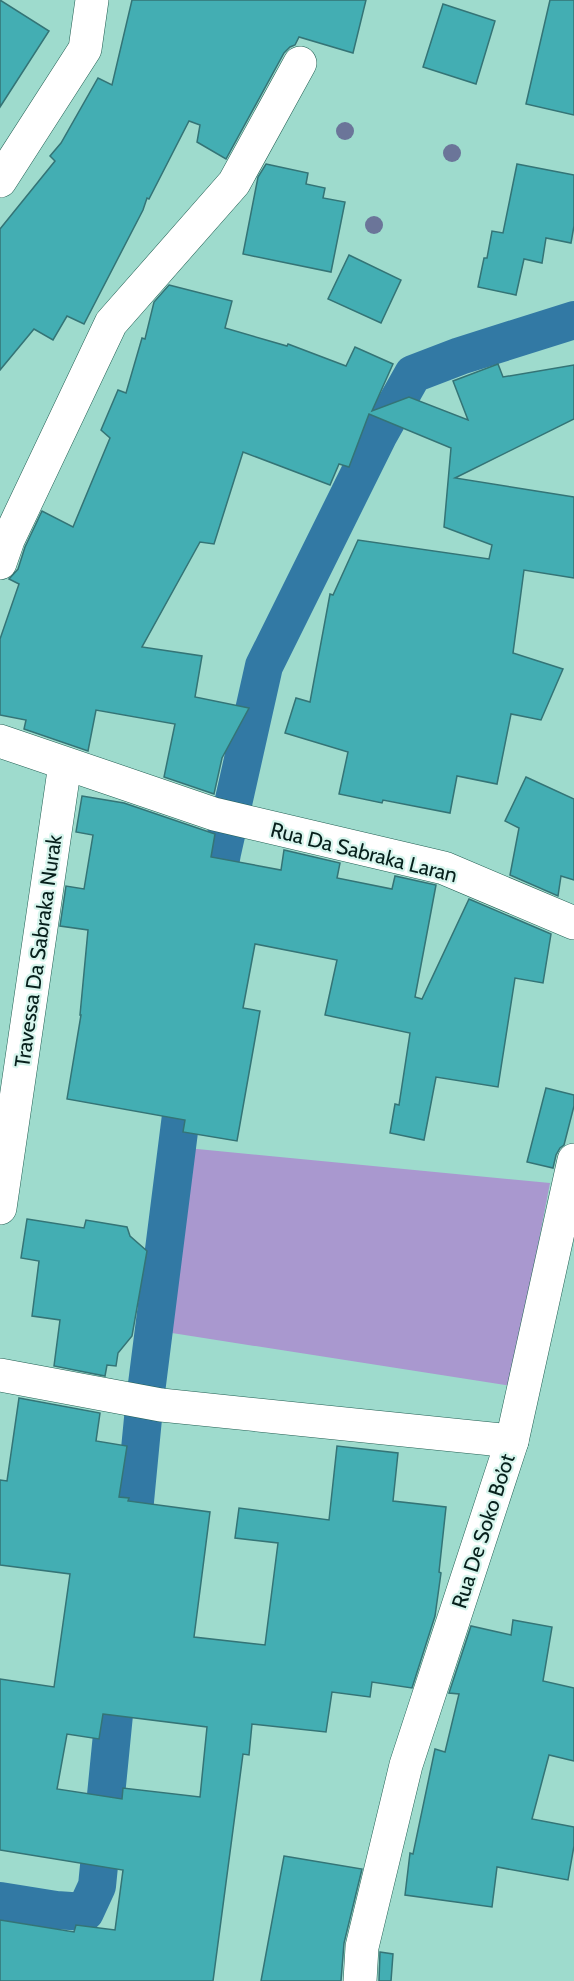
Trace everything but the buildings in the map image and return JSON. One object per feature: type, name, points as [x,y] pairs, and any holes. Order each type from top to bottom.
[{"type":"street","points":[[0,181],[85,49],[92,0]]},
{"type":"street","points":[[0,563],[8,540],[111,323],[234,183],[300,63]]},
{"type":"street","points":[[0,741],[65,764]]},
{"type":"street","name":"Rua Da Sabraka Laran","points":[[65,764],[214,814],[444,868],[574,923]]},
{"type":"street","name":"Travessa Da Sabraka Nurak","points":[[0,1208],[65,764]]},
{"type":"street","points":[[512,1441],[574,1160]]},
{"type":"street","name":"Rua De Soko Bo’ot","points":[[0,1375],[162,1405],[512,1441],[406,1765],[362,1947],[360,1981]]},
{"type":"shaded area","points":[[187,1148],[550,1183],[511,1386],[172,1333]]},
{"type":"waterway","points":[[212,908],[264,666],[378,436],[413,374],[460,356],[574,320]]},
{"type":"waterway","points":[[130,1553],[144,1408],[187,1068]]},
{"type":"waterway","points":[[0,1901],[85,1912],[97,1886],[119,1664]]}]
